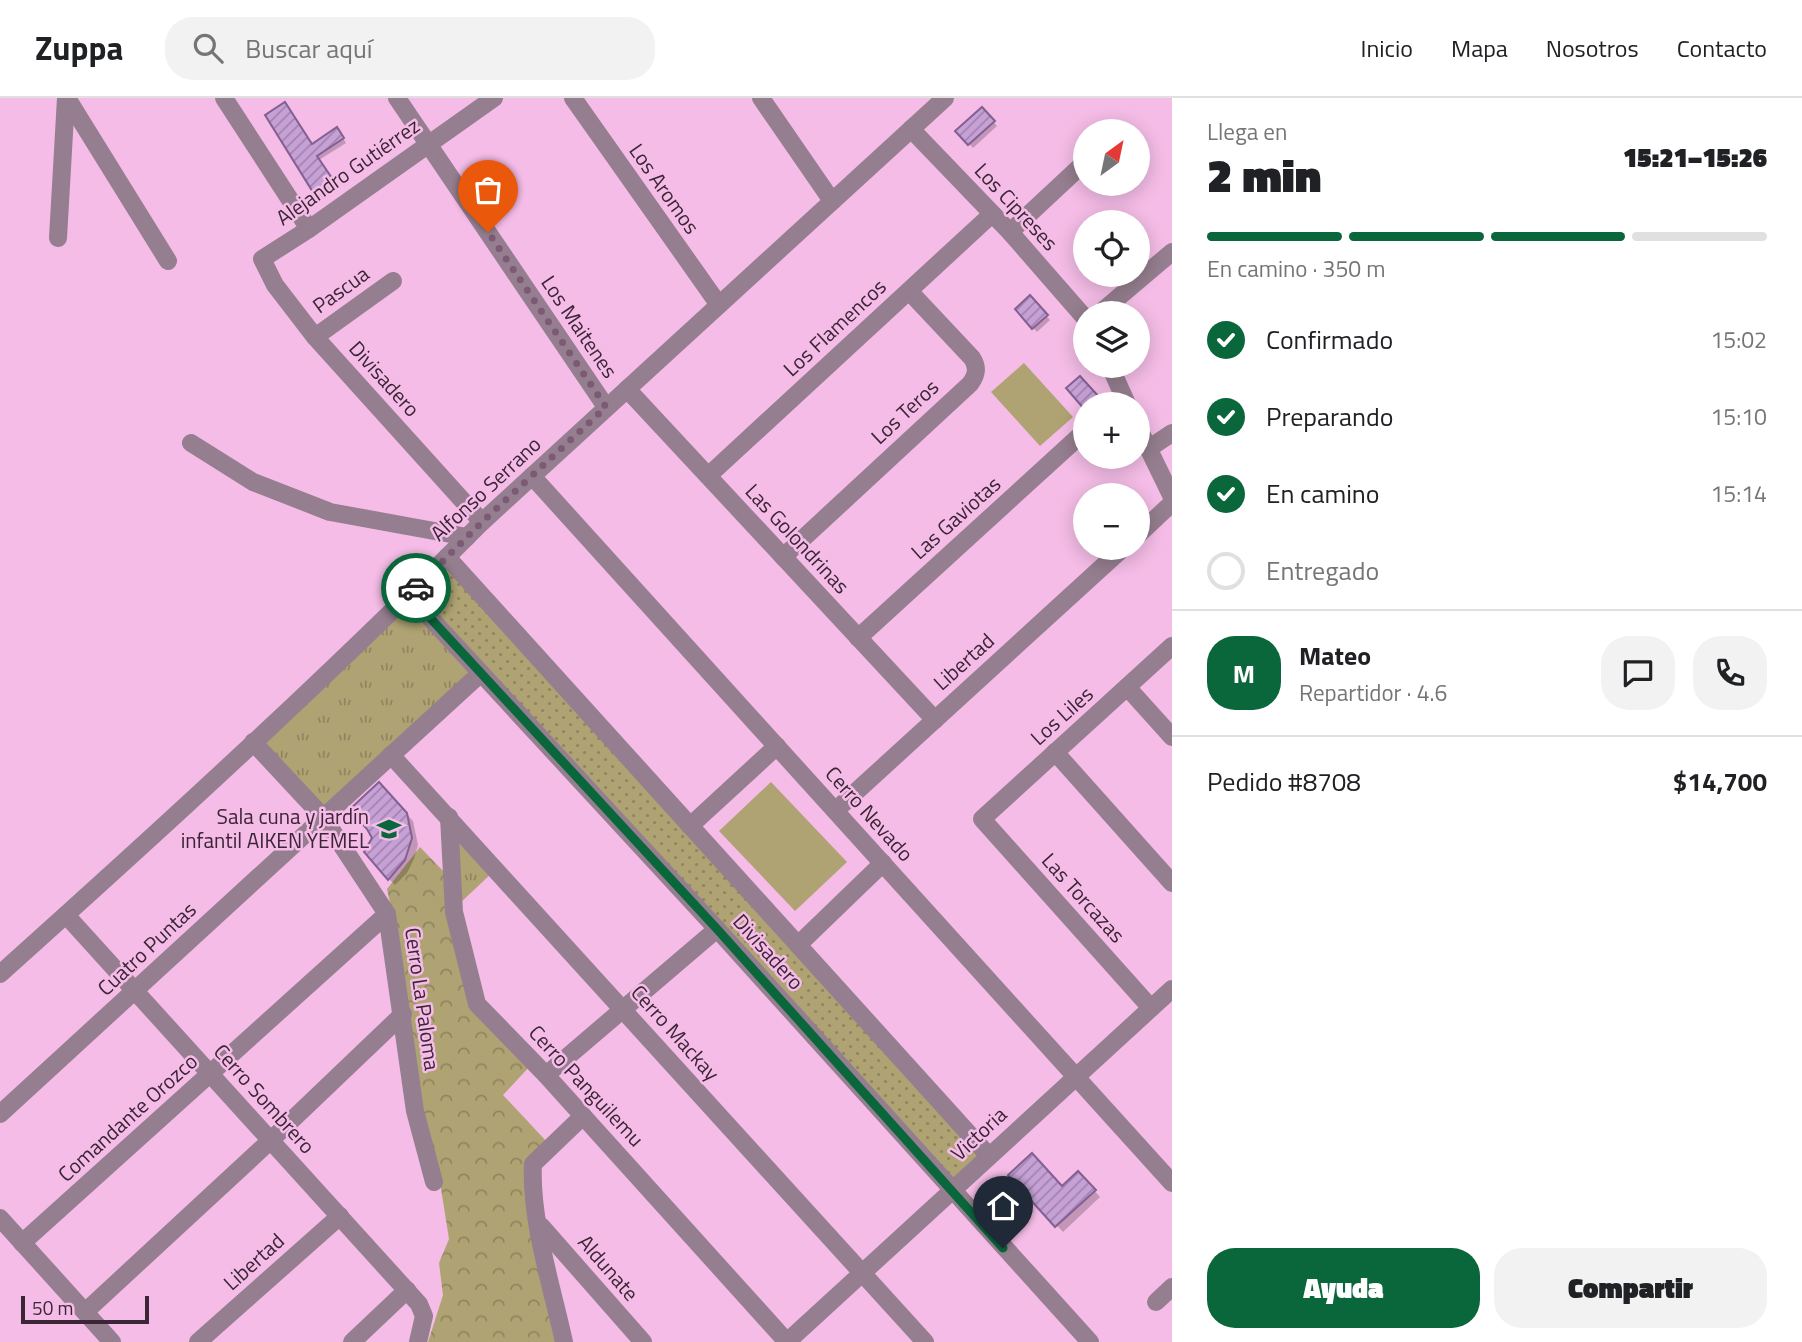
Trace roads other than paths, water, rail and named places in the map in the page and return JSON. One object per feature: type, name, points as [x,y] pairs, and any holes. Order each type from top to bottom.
[{"type":"street","points":[[58,238],[67,98]]},
{"type":"street","points":[[67,98],[169,261]]},
{"type":"street","points":[[224,98],[309,229]]},
{"type":"street","name":"Los Maitenes","points":[[397,98],[606,407]]},
{"type":"street","name":"Alejandro Gutiérrez","points":[[262,259],[309,229],[494,98]]},
{"type":"street","name":"Los Aromos","points":[[573,98],[719,305]]},
{"type":"street","points":[[761,98],[832,201]]},
{"type":"street","name":"Alfonso Serrano","points":[[0,974],[253,742],[482,522],[941,99]]},
{"type":"street","name":"Los Cipreses","points":[[911,129],[1010,232],[1073,304]]},
{"type":"street","points":[[1010,232],[1073,173]]},
{"type":"street","name":"Los Flamencos","points":[[708,476],[992,214]]},
{"type":"street","points":[[1114,301],[1172,253]]},
{"type":"street","name":"Divisadero","points":[[262,259],[275,285],[315,337],[482,522]]},
{"type":"street","name":"Pascua","points":[[315,337],[393,281]]},
{"type":"street","name":"Los Teros","points":[[783,557],[970,384],[975,376],[976,367],[972,358],[909,291]]},
{"type":"street","name":"Las Golondrinas","points":[[627,388],[934,720]]},
{"type":"street","points":[[1150,447],[1172,433]]},
{"type":"street","name":"Las Gaviotas","points":[[858,638],[1073,442]]},
{"type":"street","points":[[191,443],[253,482],[330,512],[467,537]]},
{"type":"street","points":[[1150,455],[1172,497]]},
{"type":"street","name":"Cerro Nevado","points":[[532,476],[1172,1183]]},
{"type":"street","points":[[1150,524],[1172,503]]},
{"type":"street","name":"Divisadero","points":[[447,557],[989,1156]]},
{"type":"street","name":"Libertad","points":[[836,810],[1110,560]]},
{"type":"street","name":"Divisadero","points":[[409,595],[717,929],[1090,1342]]},
{"type":"street","name":"Los Liles","points":[[982,819],[1172,646]]},
{"type":"street","name":"Cuatro Puntas","points":[[0,1114],[481,673]]},
{"type":"street","points":[[1127,687],[1172,737]]},
{"type":"street","name":"Cerro La Paloma","points":[[253,742],[323,817],[387,914],[415,1111],[434,1182]]},
{"type":"street","points":[[690,826],[777,746]]},
{"type":"street","points":[[1055,752],[1172,883]]},
{"type":"street","name":"Cerro Mackay","points":[[391,755],[925,1342]]},
{"type":"street","name":"Cerro Panguilemu","points":[[449,817],[453,912],[477,1004],[547,1075],[787,1342]]},
{"type":"street","name":"Las Torcazas","points":[[982,819],[1151,1008]]},
{"type":"street","points":[[798,945],[883,863]]},
{"type":"street","name":"Comandante Orozco","points":[[22,1243],[387,914]]},
{"type":"street","name":"Cerro Sombrero","points":[[66,915],[419,1304],[425,1316],[418,1342]]},
{"type":"street","points":[[547,1075],[717,929]]},
{"type":"street","name":"Victoria","points":[[787,1342],[1172,989]]},
{"type":"street","points":[[85,1312],[402,1014]]},
{"type":"street","points":[[564,1342],[538,1223],[532,1183],[533,1164],[583,1116]]},
{"type":"street","name":"Libertad","points":[[198,1342],[340,1216]]},
{"type":"street","points":[[0,1218],[112,1342]]},
{"type":"street","name":"Aldunate","points":[[538,1223],[643,1342]]},
{"type":"street","points":[[1156,1301],[1172,1287]]},
{"type":"street","points":[[352,1342],[407,1290]]},
{"type":"place","name":"Sala cuna y jardín infantil AIKEN YEMEL","points":[[389,829]]}]
